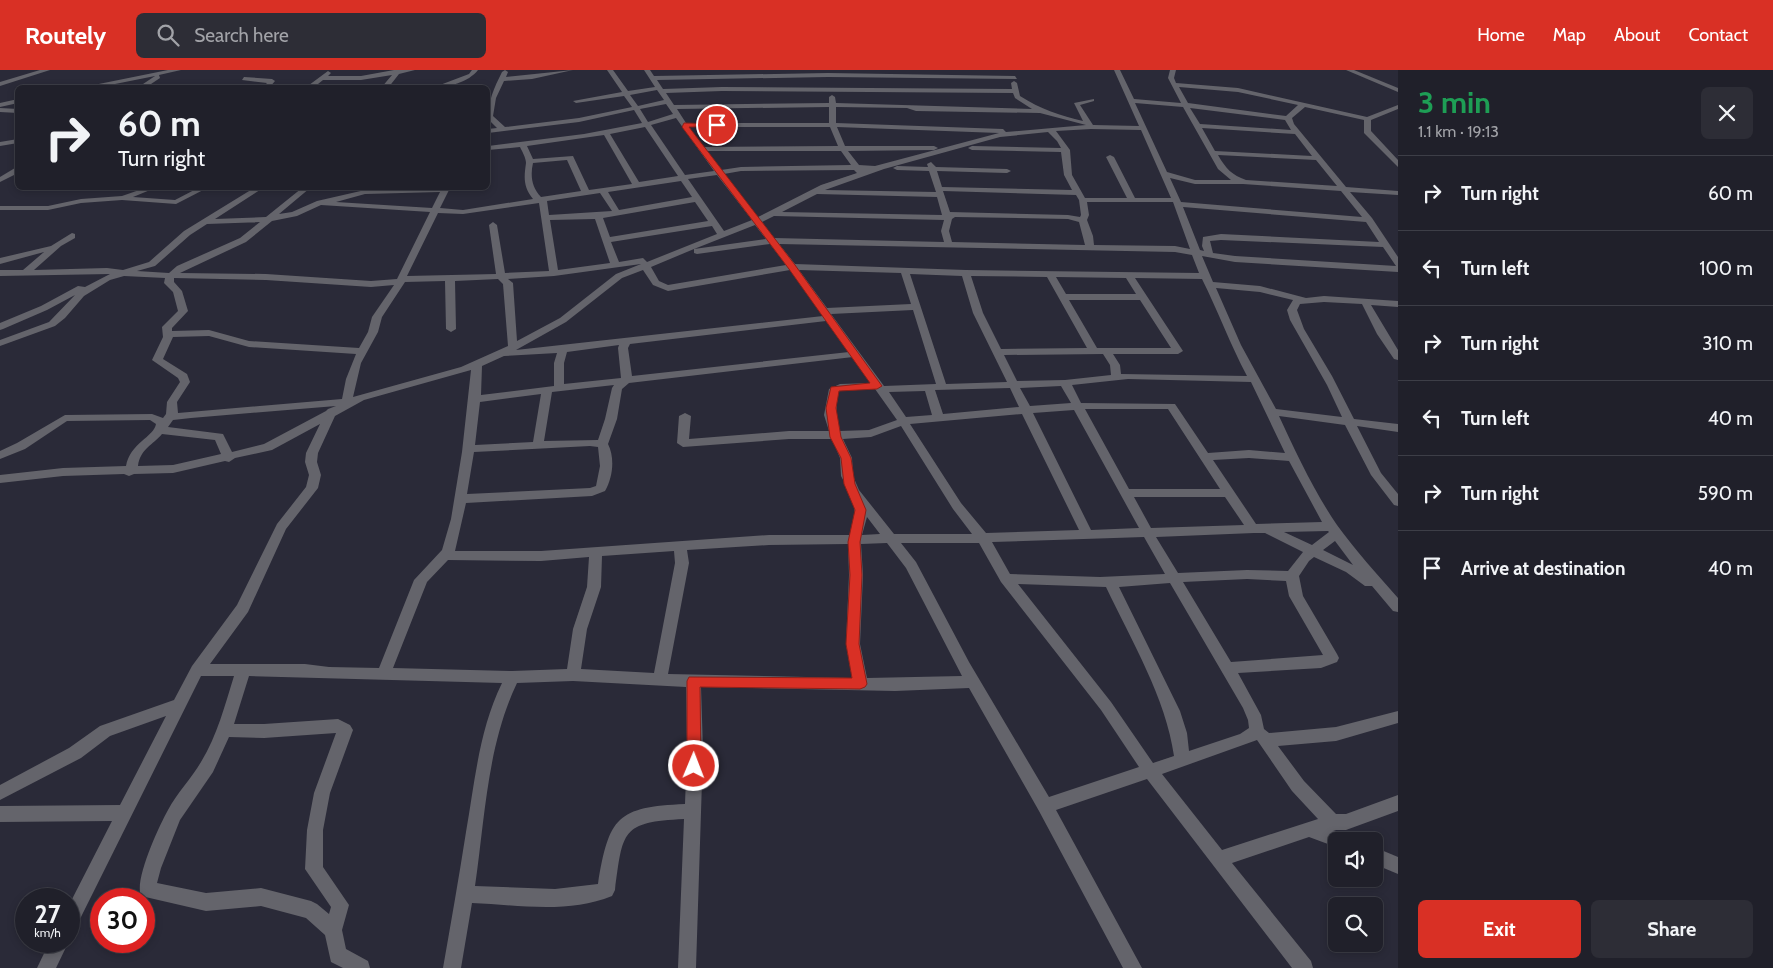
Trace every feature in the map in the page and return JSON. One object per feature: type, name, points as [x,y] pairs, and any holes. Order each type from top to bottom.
[{"type":"street","points":[[0,84],[47,70]]},
{"type":"street","points":[[96,85],[164,71],[178,70]]},
{"type":"street","points":[[312,85],[334,70]]},
{"type":"street","points":[[323,78],[412,70]]},
{"type":"street","points":[[444,85],[471,75],[475,70]]},
{"type":"street","points":[[490,112],[506,70]]},
{"type":"street","points":[[502,79],[532,77],[570,70]]},
{"type":"street","points":[[610,70],[678,167],[682,178],[722,235]]},
{"type":"street","points":[[925,70],[930,76]]},
{"type":"street","points":[[1016,70],[1014,91],[1016,96],[1039,111]]},
{"type":"street","points":[[1117,70],[1142,128],[1165,174],[1205,276],[1236,345],[1272,412],[1292,457],[1334,530],[1398,607]]},
{"type":"street","points":[[1172,70],[1171,78],[1174,85],[1226,173],[1245,182]]},
{"type":"street","points":[[1349,70],[1398,90]]},
{"type":"street","points":[[144,85],[164,71]]},
{"type":"street","points":[[386,85],[396,72]]},
{"type":"street","points":[[650,74],[828,72],[901,76],[1015,78]]},
{"type":"street","points":[[828,72],[832,81],[833,125],[842,147],[859,170]]},
{"type":"street","points":[[650,74],[712,165],[792,267],[878,388],[904,421],[919,449],[958,506],[983,538],[1006,579],[1106,706],[1150,771],[1304,968]]},
{"type":"street","points":[[244,79],[260,76],[272,80],[268,85]]},
{"type":"street","points":[[901,76],[907,90],[908,106]]},
{"type":"street","points":[[1386,85],[1398,83]]},
{"type":"street","points":[[1174,85],[1238,90],[1368,119],[1398,107]]},
{"type":"street","points":[[576,101],[626,92],[661,90],[1014,91]]},
{"type":"street","points":[[490,92],[496,92]]},
{"type":"street","points":[[1090,126],[1076,104],[1092,100]]},
{"type":"street","points":[[1131,101],[1187,105],[1288,118],[1304,104]]},
{"type":"street","points":[[0,105],[15,102]]},
{"type":"street","points":[[490,131],[579,120],[671,104],[908,106],[916,109],[1039,111],[1090,126]]},
{"type":"street","points":[[0,110],[15,111]]},
{"type":"street","points":[[490,148],[606,132],[648,124],[679,115]]},
{"type":"street","points":[[1288,118],[1316,158],[1369,220],[1396,258]]},
{"type":"street","points":[[490,119],[503,129]]},
{"type":"street","points":[[1368,119],[1367,131],[1398,165]]},
{"type":"street","points":[[684,125],[833,125],[1025,132]]},
{"type":"street","points":[[712,165],[741,169],[859,170],[881,167],[1000,135],[1090,126],[1142,128]]},
{"type":"street","points":[[1198,126],[1296,132]]},
{"type":"street","points":[[1050,130],[1062,139],[1066,150],[1067,173],[1081,196],[1085,215],[1083,220],[1089,236],[1090,248]]},
{"type":"street","points":[[606,132],[617,147],[626,171],[637,186]]},
{"type":"street","points":[[0,144],[15,142]]},
{"type":"street","points":[[523,144],[530,161],[527,168],[530,188],[538,200],[543,202],[554,273]]},
{"type":"street","points":[[702,149],[842,147],[1066,150]]},
{"type":"street","points":[[1213,153],[1316,158]]},
{"type":"street","points":[[1387,153],[1398,154]]},
{"type":"street","points":[[928,155],[948,218],[945,232],[949,245]]},
{"type":"street","points":[[1110,157],[1131,198]]},
{"type":"street","points":[[530,161],[570,158],[586,193]]},
{"type":"street","points":[[881,167],[933,170],[1007,170]]},
{"type":"street","points":[[320,203],[462,212],[741,169]]},
{"type":"street","points":[[680,253],[757,221],[859,170]]},
{"type":"street","points":[[0,180],[15,172]]},
{"type":"street","points":[[1165,174],[1195,182],[1245,182],[1398,193]]},
{"type":"street","points":[[123,198],[145,190]]},
{"type":"street","points":[[0,208],[48,208],[80,201],[123,198],[176,202],[199,190]]},
{"type":"street","points":[[0,328],[51,305],[75,291],[124,272],[152,264],[187,233],[256,190]]},
{"type":"street","points":[[170,276],[180,268],[239,242],[284,208],[304,190]]},
{"type":"street","points":[[204,223],[268,219],[294,214],[320,203],[365,192],[405,190]]},
{"type":"street","points":[[348,402],[350,379],[362,351],[373,332],[377,317],[400,280],[444,190]]},
{"type":"street","points":[[603,191],[617,213]]},
{"type":"street","points":[[814,191],[940,192],[1131,198],[1369,220]]},
{"type":"street","points":[[546,218],[598,216],[697,199]]},
{"type":"street","points":[[771,214],[948,218],[954,214],[1068,217],[1083,220]]},
{"type":"street","points":[[598,216],[615,264]]},
{"type":"street","points":[[607,240],[713,224]]},
{"type":"street","points":[[493,226],[501,277],[508,283],[513,348]]},
{"type":"street","points":[[24,274],[58,244],[72,236]]},
{"type":"street","points":[[1210,255],[1206,239],[1221,236],[1386,245]]},
{"type":"street","points":[[0,273],[124,272],[170,276],[257,276],[371,284],[400,280],[501,277],[554,273],[772,241],[1175,249],[1235,258],[1398,269]]},
{"type":"street","points":[[0,261],[58,244]]},
{"type":"street","points":[[129,472],[133,458],[140,446],[166,422],[202,413],[307,407],[348,402],[477,365],[502,354],[563,320],[619,276],[660,258]]},
{"type":"street","points":[[645,264],[654,282],[661,288],[792,267],[966,273],[1205,276]]},
{"type":"street","points":[[905,271],[942,387]]},
{"type":"street","points":[[966,273],[978,312],[1016,385],[1047,456],[1087,534]]},
{"type":"street","points":[[1049,273],[1094,352]]},
{"type":"street","points":[[999,352],[1178,351],[1141,298],[1128,274]]},
{"type":"street","points":[[170,276],[170,283],[177,291],[183,311],[167,327],[168,339],[159,353],[158,361],[183,376],[185,382],[173,400],[165,431],[219,437],[229,458]]},
{"type":"street","points":[[0,343],[52,324],[62,316],[81,294],[107,278]]},
{"type":"street","points":[[450,278],[451,329]]},
{"type":"street","points":[[1210,285],[1260,289],[1303,300],[1324,299],[1398,304]]},
{"type":"street","points":[[1063,297],[1141,298]]},
{"type":"street","points":[[1303,300],[1293,306],[1294,315],[1332,384],[1348,423],[1376,475],[1398,502]]},
{"type":"street","points":[[1365,302],[1396,351]]},
{"type":"street","points":[[502,354],[563,349],[826,314],[917,307]]},
{"type":"street","points":[[168,334],[209,332],[248,344],[362,351]]},
{"type":"street","points":[[459,499],[592,492],[601,488],[606,470],[605,449],[602,444],[611,419],[618,388],[626,380],[627,372],[623,348],[627,341]]},
{"type":"street","points":[[559,388],[559,363],[563,349]]},
{"type":"street","points":[[1106,352],[1115,365],[1116,377]]},
{"type":"street","points":[[476,399],[854,354]]},
{"type":"street","points":[[384,674],[421,580],[448,552],[457,519],[476,399],[477,365]]},
{"type":"street","points":[[1133,968],[1045,806],[973,682],[911,565],[858,499],[849,484],[846,458],[835,434],[830,415],[835,389],[1065,383],[1116,377],[1254,380]]},
{"type":"street","points":[[1065,383],[1147,532],[1256,719],[1261,734],[1298,786],[1332,822]]},
{"type":"street","points":[[929,388],[939,419]]},
{"type":"street","points":[[538,445],[547,390]]},
{"type":"street","points":[[0,479],[63,472],[129,472],[173,469],[229,458],[268,446],[348,402]]},
{"type":"street","points":[[685,416],[683,443],[871,433],[904,421],[1078,406],[1171,406],[1229,494],[1259,529],[1351,569],[1383,590]]},
{"type":"street","points":[[80,901],[197,670],[243,608],[281,527],[312,488],[315,475],[311,462],[312,453],[332,411]]},
{"type":"street","points":[[1272,412],[1398,428]]},
{"type":"street","points":[[0,455],[28,441],[65,418],[152,416],[166,422]]},
{"type":"street","points":[[468,449],[590,442],[602,444]]},
{"type":"street","points":[[1205,457],[1249,454],[1292,457]]},
{"type":"street","points":[[1126,493],[1229,494]]},
{"type":"street","points":[[858,499],[861,515],[855,540],[856,575],[853,644],[860,684]]},
{"type":"street","points":[[445,555],[483,557],[596,552],[769,540],[983,538],[1259,529],[1334,530]]},
{"type":"street","points":[[1226,668],[1321,662],[1332,658],[1296,596],[1292,576],[1304,558],[1334,530]]},
{"type":"street","points":[[660,679],[682,563],[680,546]]},
{"type":"street","points":[[573,675],[580,629],[594,587],[596,552]]},
{"type":"street","points":[[1006,579],[1110,582],[1262,574],[1292,576]]},
{"type":"street","points":[[1110,582],[1172,711],[1179,733],[1183,760]]},
{"type":"street","points":[[197,670],[243,672],[305,670],[512,677],[573,675],[694,681],[895,685],[973,682]]},
{"type":"street","points":[[243,672],[224,730],[207,767],[174,815],[152,868],[147,890],[206,902],[261,897],[311,910],[334,930]]},
{"type":"street","points":[[452,968],[485,756],[502,696],[512,677]]},
{"type":"street","points":[[687,968],[695,750],[694,681]]},
{"type":"street","points":[[0,793],[75,752],[105,732],[179,705]]},
{"type":"street","points":[[1045,806],[1253,736],[1261,734],[1336,734],[1398,717]]},
{"type":"street","points":[[224,730],[264,731],[338,726],[345,730],[322,793],[315,830],[314,869],[340,904],[334,930],[338,962],[361,968]]},
{"type":"street","points":[[1219,859],[1332,822],[1346,822],[1398,803]]},
{"type":"street","points":[[464,894],[542,897],[593,895],[606,890],[613,847],[626,823],[641,816],[692,811]]},
{"type":"street","points":[[0,814],[125,813]]},
{"type":"street","points":[[1310,830],[1328,836]]},
{"type":"street","points":[[1383,859],[1398,866]]},
{"type":"street","points":[[46,968],[54,953]]},
{"type":"route","points":[[694,766],[694,681],[860,684],[853,644],[854,585],[856,575],[854,542],[861,510],[858,499],[849,484],[846,458],[836,437],[830,415],[832,394],[835,389],[840,387],[877,386],[792,267],[718,173],[684,125],[717,125]]}]
